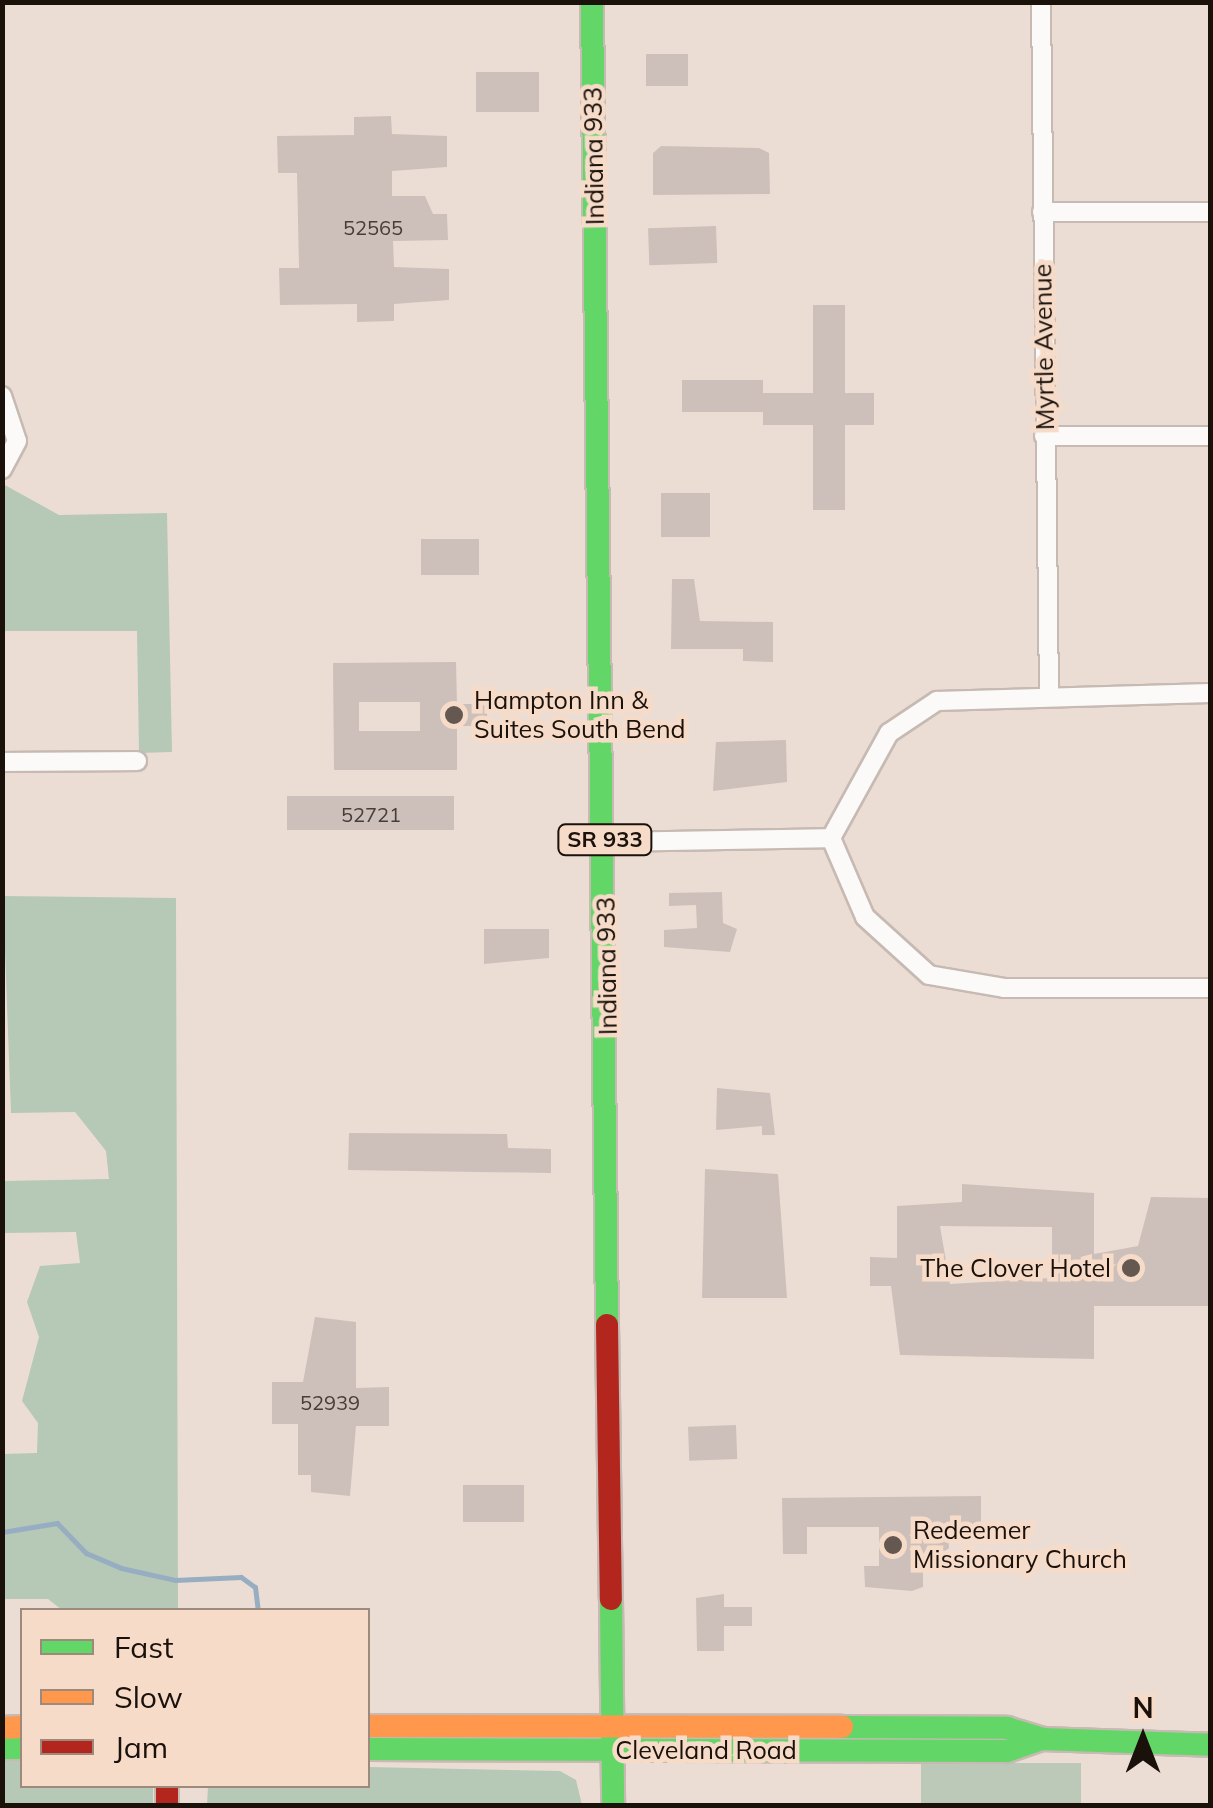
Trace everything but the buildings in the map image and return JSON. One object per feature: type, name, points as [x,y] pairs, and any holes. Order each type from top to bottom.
[{"type":"main road","name":"Indiana 933","points":[[592,2],[605,842],[612,1750]]},
{"type":"main road","name":"Cleveland Road","points":[[370,1726],[612,1722],[1007,1728],[1042,1739],[1210,1745]]},
{"type":"main road","name":"Cleveland Road","points":[[370,1749],[1007,1750],[1042,1739]]},
{"type":"main road","name":"SR 933","points":[[612,1750],[613,1806]]},
{"type":"street","name":"Myrtle Avenue","points":[[1041,2],[1049,692]]},
{"type":"street","points":[[1042,212],[1210,212]]},
{"type":"street","points":[[2,396],[17,441],[2,468]]},
{"type":"street","points":[[1044,436],[1210,436]]},
{"type":"street","points":[[831,838],[889,734],[952,696],[1210,693]]},
{"type":"street","points":[[2,762],[138,761]]},
{"type":"street","points":[[605,842],[831,838]]},
{"type":"street","points":[[831,838],[865,917],[929,974],[1004,988],[1210,988]]},
{"type":"green space","points":[[3,484],[59,515],[167,513],[172,752],[139,753],[137,631],[3,631]]},
{"type":"green space","points":[[3,896],[176,898],[178,1608],[59,1608],[48,1599],[3,1599],[3,1454],[37,1453],[38,1423],[22,1401],[39,1337],[27,1302],[40,1266],[80,1263],[76,1232],[3,1233],[3,1181],[109,1179],[106,1151],[75,1112],[11,1113]]},
{"type":"green space","points":[[3,1761],[20,1761],[20,1788],[153,1788],[153,1805],[3,1805]]},
{"type":"green space","points":[[921,1763],[1081,1763],[1081,1806],[921,1806]]},
{"type":"green space","points":[[370,1767],[560,1771],[576,1780],[582,1805],[207,1805],[208,1788],[370,1788]]},
{"type":"waterway","points":[[2,1532],[57,1523],[86,1553],[121,1568],[175,1580],[241,1577],[255,1587],[258,1608]]},
{"type":"traffic: fast","points":[[592,2],[607,1325]]},
{"type":"traffic: fast","points":[[611,1599],[613,1806]]},
{"type":"traffic: fast","points":[[842,1727],[1007,1728],[1042,1739],[1210,1745]]},
{"type":"traffic: fast","points":[[370,1749],[1007,1751],[1042,1739]]},
{"type":"traffic: fast","points":[[2,1748],[20,1748]]},
{"type":"traffic: slow","points":[[370,1726],[842,1727]]},
{"type":"traffic: slow","points":[[2,1728],[20,1727]]},
{"type":"traffic: jam","points":[[607,1325],[611,1599]]},
{"type":"traffic: jam","points":[[167,1788],[167,1806]]},
{"type":"place","name":"Hampton Inn & Suites South Bend","points":[[454,715]]},
{"type":"place","name":"The Clover Hotel","points":[[1131,1268]]},
{"type":"place","name":"Redeemer Missionary Church","points":[[893,1545]]}]
